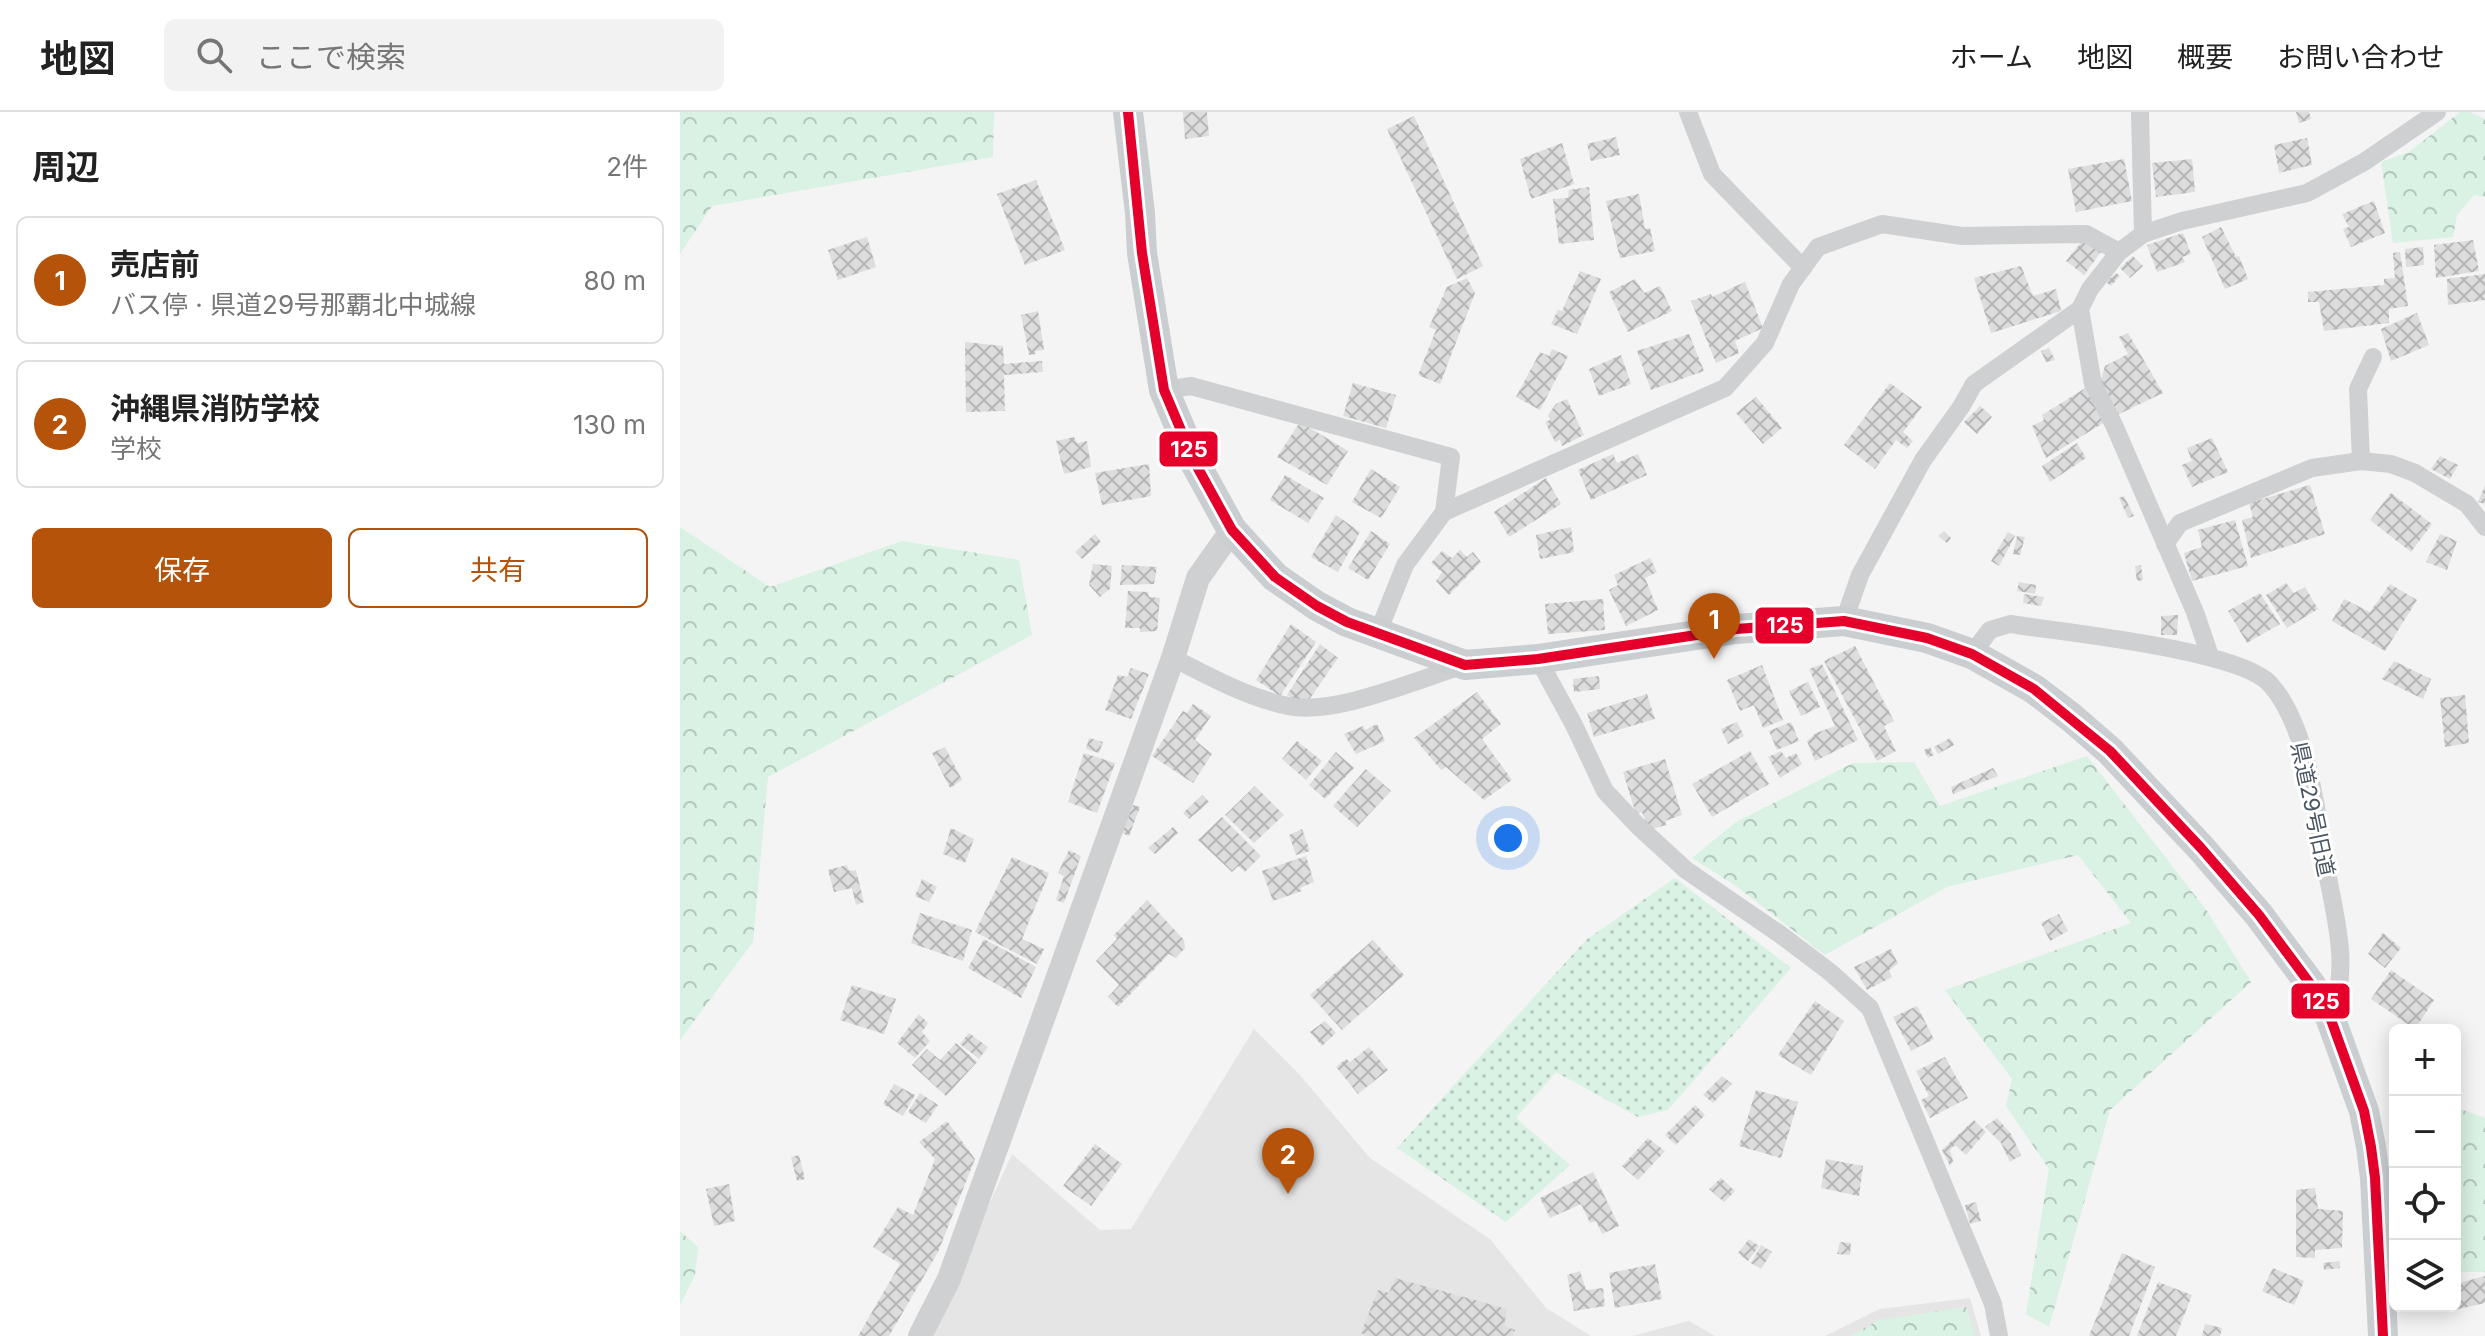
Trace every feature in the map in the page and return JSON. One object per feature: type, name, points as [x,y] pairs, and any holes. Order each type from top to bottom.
[{"type":"main road","points":[[1128,112],[1142,253],[1164,390],[1194,461],[1232,530],[1260,561],[1290,588],[1317,606],[1377,635],[1465,665],[1538,659],[1736,629],[1844,621],[1927,638],[1972,654],[2034,689],[2110,751],[2201,848],[2259,915],[2311,985],[2330,1017],[2364,1111],[2371,1147],[2383,1336]]},
{"type":"street","points":[[1688,112],[1712,174],[1803,268]]},
{"type":"street","points":[[2140,112],[2143,234]]},
{"type":"street","points":[[1844,621],[1860,575],[1909,486],[1974,384],[2080,309],[2090,289],[2119,252],[2143,234],[2182,221],[2307,193],[2364,162],[2437,112]]},
{"type":"street","points":[[1444,512],[1725,388],[1765,343],[1791,284],[1818,247],[1882,224],[1962,236],[2086,234],[2119,252]]},
{"type":"street","points":[[2080,309],[2093,384],[2114,425],[2195,612],[2210,656]]},
{"type":"street","points":[[2361,461],[2358,389],[2373,357]]},
{"type":"street","points":[[1164,390],[1191,386],[1451,457],[1444,512],[1405,565],[1377,635]]},
{"type":"street","points":[[2165,544],[2180,523],[2312,468],[2361,461],[2391,464],[2415,473],[2467,504],[2485,527]]},
{"type":"street","points":[[920,1336],[949,1279],[1173,658],[1198,578],[1232,530]]},
{"type":"street","name":"県道29号旧道","points":[[1972,654],[1990,630],[2010,624],[2210,656],[2252,671],[2268,682],[2286,707],[2299,734],[2320,830],[2341,968],[2339,997],[2330,1017]]},
{"type":"street","points":[[1173,658],[1241,692],[1290,707],[1324,708],[1465,665]]},
{"type":"street","points":[[1538,659],[1605,791],[1638,826],[1686,870],[1793,944],[1870,1008],[1993,1304],[1999,1336]]},
{"type":"shaded area","points":[[1254,1029],[1299,1074],[1370,1158],[1490,1239],[1546,1308],[1591,1336],[929,1336],[1012,1154],[1100,1230],[1131,1229]]},
{"type":"shaded area","points":[[1970,1298],[1981,1336],[1825,1336],[1880,1309]]},
{"type":"shaded area","points":[[1689,1321],[1715,1336],[1632,1336]]},
{"type":"green space","points":[[680,112],[994,112],[993,157],[712,206],[680,254]]},
{"type":"green space","points":[[2460,112],[2470,112],[2485,119],[2485,197],[2474,195],[2457,215],[2453,237],[2393,243],[2381,162],[2409,152]]},
{"type":"green space","points":[[680,527],[770,587],[902,541],[1019,560],[1032,635],[768,777],[753,942],[680,1040]]},
{"type":"green space","points":[[2087,756],[2207,911],[2251,982],[2110,1110],[2049,1327],[2026,1314],[2049,1169],[2006,1106],[2012,1079],[1945,990],[2131,923],[2078,855],[1947,887],[1825,955],[1736,886],[1692,858],[1736,822],[1853,763],[1914,762],[1940,806]]},
{"type":"green space","points":[[1675,878],[1791,968],[1668,1110],[1638,1117],[1556,1072],[1516,1118],[1570,1165],[1506,1222],[1397,1148],[1586,940]]},
{"type":"green space","points":[[2461,1109],[2485,1118],[2485,1272],[2461,1272]]},
{"type":"green space","points":[[680,1231],[698,1247],[695,1275],[680,1305]]},
{"type":"green space","points":[[1966,1307],[1975,1336],[1850,1336],[1879,1320]]},
{"type":"building","points":[[1183,112],[1207,112],[1209,136],[1185,139]]},
{"type":"building","points":[[2296,112],[2309,112],[2311,119],[2299,123]]},
{"type":"building","points":[[1414,116],[1483,266],[1457,279],[1387,129]]},
{"type":"building","points":[[1616,137],[1620,155],[1591,161],[1587,144]]},
{"type":"building","points":[[2307,138],[2312,165],[2279,173],[2274,145]]},
{"type":"building","points":[[1562,143],[1574,184],[1531,199],[1520,159]]},
{"type":"building","points":[[2124,159],[2132,201],[2076,212],[2068,169]]},
{"type":"building","points":[[2192,159],[2195,192],[2156,197],[2152,163]]},
{"type":"building","points":[[1036,180],[1065,250],[1025,265],[997,194]]},
{"type":"building","points":[[1589,187],[1594,240],[1559,244],[1553,199],[1568,198],[1569,190]]},
{"type":"building","points":[[1639,194],[1645,229],[1650,228],[1655,251],[1620,258],[1606,201]]},
{"type":"building","points":[[2374,201],[2385,233],[2351,247],[2343,229],[2349,227],[2342,214]]},
{"type":"building","points":[[2221,227],[2236,257],[2239,256],[2248,279],[2225,289],[2202,237]]},
{"type":"building","points":[[2183,233],[2191,254],[2182,257],[2185,262],[2157,272],[2147,245]]},
{"type":"building","points":[[867,237],[876,267],[838,280],[828,250]]},
{"type":"building","points":[[2084,239],[2101,252],[2084,275],[2066,261]]},
{"type":"building","points":[[2473,240],[2479,271],[2436,278],[2434,245]]},
{"type":"building","points":[[2423,247],[2424,265],[2406,267],[2405,249]]},
{"type":"building","points":[[2400,252],[2408,306],[2389,309],[2389,323],[2324,331],[2319,302],[2308,302],[2308,292],[2384,285],[2384,279],[2395,278],[2393,253]]},
{"type":"building","points":[[2133,256],[2143,266],[2130,278],[2120,268]]},
{"type":"building","points":[[2021,266],[2033,296],[2056,289],[2061,311],[1991,333],[1974,278]]},
{"type":"building","points":[[1580,271],[1601,279],[1577,334],[1551,324],[1558,310],[1562,311]]},
{"type":"building","points":[[2116,273],[2120,276],[2111,286],[2106,282]]},
{"type":"building","points":[[2485,274],[2485,300],[2448,305],[2447,279]]},
{"type":"building","points":[[1467,278],[1475,293],[1440,384],[1418,375],[1436,330],[1429,327],[1447,287]]},
{"type":"building","points":[[1635,279],[1644,293],[1660,286],[1672,311],[1628,332],[1609,292]]},
{"type":"building","points":[[1745,282],[1763,328],[1735,341],[1739,353],[1716,363],[1691,301],[1711,294],[1712,297]]},
{"type":"building","points":[[1038,311],[1044,350],[1029,355],[1021,315]]},
{"type":"building","points":[[2417,313],[2429,345],[2391,361],[2381,329]]},
{"type":"building","points":[[2128,333],[2163,393],[2117,415],[2100,383],[2105,366],[2128,354],[2119,337]]},
{"type":"building","points":[[1689,334],[1704,371],[1651,390],[1637,351]]},
{"type":"building","points":[[965,342],[1003,346],[1004,364],[1042,361],[1043,372],[1004,375],[1005,411],[966,412]]},
{"type":"building","points":[[2049,348],[2055,360],[2046,362],[2041,351]]},
{"type":"building","points":[[1552,349],[1568,356],[1540,410],[1516,397],[1540,352],[1549,356]]},
{"type":"building","points":[[1621,355],[1631,384],[1599,396],[1589,369]]},
{"type":"building","points":[[1353,383],[1396,395],[1386,428],[1343,416]]},
{"type":"building","points":[[1890,383],[1922,407],[1903,432],[1913,441],[1907,448],[1896,440],[1875,469],[1844,445]]},
{"type":"building","points":[[2087,387],[2105,422],[2046,458],[2032,426],[2044,420],[2042,415]]},
{"type":"building","points":[[1756,397],[1782,428],[1763,444],[1736,413]]},
{"type":"building","points":[[1567,399],[1584,435],[1562,446],[1560,440],[1555,442],[1545,422],[1550,420],[1548,415],[1556,404]]},
{"type":"building","points":[[1980,406],[1992,417],[1977,434],[1964,422]]},
{"type":"building","points":[[1300,422],[1348,451],[1327,485],[1277,457]]},
{"type":"building","points":[[1074,437],[1077,443],[1087,441],[1091,467],[1064,474],[1056,441]]},
{"type":"building","points":[[2212,438],[2228,472],[2192,487],[2182,465],[2192,461],[2187,448]]},
{"type":"building","points":[[2077,443],[2086,458],[2050,482],[2042,466]]},
{"type":"building","points":[[1613,454],[1617,463],[1638,454],[1647,475],[1591,500],[1578,470]]},
{"type":"building","points":[[2440,456],[2458,465],[2450,479],[2431,469]]},
{"type":"building","points":[[1149,464],[1151,496],[1102,505],[1095,473]]},
{"type":"building","points":[[1371,469],[1400,487],[1381,518],[1352,502]]},
{"type":"building","points":[[1285,475],[1324,498],[1308,523],[1270,500]]},
{"type":"building","points":[[1546,478],[1561,504],[1509,537],[1494,512]]},
{"type":"building","points":[[2310,485],[2325,534],[2251,558],[2242,520],[2253,517],[2249,503]]},
{"type":"building","points":[[2485,485],[2485,504],[2478,502]]},
{"type":"building","points":[[2391,493],[2432,524],[2411,552],[2370,520]]},
{"type":"building","points":[[2124,496],[2134,516],[2128,518],[2119,498]]},
{"type":"building","points":[[1336,515],[1360,532],[1338,572],[1311,557]]},
{"type":"building","points":[[2235,520],[2248,566],[2192,581],[2184,553],[2202,547],[2198,530]]},
{"type":"building","points":[[1571,527],[1574,552],[1540,559],[1536,535]]},
{"type":"building","points":[[1371,531],[1390,544],[1368,580],[1348,568]]},
{"type":"building","points":[[1944,531],[1951,538],[1947,543],[1938,536]]},
{"type":"building","points":[[2008,532],[2015,536],[1999,566],[1991,561]]},
{"type":"building","points":[[1095,534],[1101,542],[1082,559],[1075,552]]},
{"type":"building","points":[[2440,534],[2457,541],[2447,570],[2426,562]]},
{"type":"building","points":[[2017,536],[2025,537],[2020,555],[2013,554]]},
{"type":"building","points":[[1460,550],[1467,557],[1473,552],[1481,562],[1449,595],[1436,581],[1442,572],[1431,563],[1442,551],[1452,558]]},
{"type":"building","points":[[1650,558],[1657,572],[1645,578],[1658,610],[1626,626],[1609,590],[1618,585],[1614,575]]},
{"type":"building","points":[[1093,564],[1112,566],[1110,589],[1100,597],[1089,585]]},
{"type":"building","points":[[1122,565],[1157,567],[1154,584],[1120,585]]},
{"type":"building","points":[[2141,565],[2143,580],[2137,581],[2135,566]]},
{"type":"building","points":[[2019,582],[2036,585],[2035,594],[2017,591]]},
{"type":"building","points":[[2286,583],[2294,593],[2305,587],[2318,609],[2287,628],[2266,595]]},
{"type":"building","points":[[2390,584],[2417,600],[2385,651],[2332,621],[2344,599],[2370,612]]},
{"type":"building","points":[[1128,591],[1148,592],[1149,597],[1160,598],[1157,631],[1140,632],[1140,628],[1125,628]]},
{"type":"building","points":[[2260,593],[2280,624],[2247,643],[2228,611]]},
{"type":"building","points":[[2024,594],[2044,597],[2041,606],[2023,603]]},
{"type":"building","points":[[1603,599],[1605,630],[1548,634],[1545,604]]},
{"type":"building","points":[[2178,615],[2177,635],[2161,635],[2161,616]]},
{"type":"building","points":[[1291,624],[1316,642],[1280,696],[1256,680]]},
{"type":"building","points":[[1320,644],[1338,658],[1304,707],[1287,695]]},
{"type":"building","points":[[1855,646],[1894,721],[1884,726],[1896,751],[1877,761],[1824,661]]},
{"type":"building","points":[[2394,661],[2431,679],[2423,699],[2382,679]]},
{"type":"building","points":[[1822,664],[1858,740],[1815,761],[1807,741],[1816,733],[1835,726],[1809,669]]},
{"type":"building","points":[[1762,665],[1783,720],[1763,728],[1754,705],[1740,711],[1727,680]]},
{"type":"building","points":[[1131,668],[1149,674],[1131,719],[1105,710],[1118,675],[1127,677]]},
{"type":"building","points":[[1599,676],[1600,689],[1574,692],[1573,679]]},
{"type":"building","points":[[1808,682],[1820,707],[1801,716],[1789,691]]},
{"type":"building","points":[[1477,692],[1501,724],[1482,739],[1512,780],[1484,800],[1446,767],[1441,770],[1414,738]]},
{"type":"building","points":[[1647,694],[1655,719],[1594,737],[1587,713]]},
{"type":"building","points":[[2465,695],[2469,743],[2445,747],[2440,698]]},
{"type":"building","points":[[1193,704],[1211,716],[1195,740],[1212,754],[1193,783],[1152,756],[1183,711],[1187,713]]},
{"type":"building","points":[[1737,722],[1744,736],[1728,744],[1721,729]]},
{"type":"building","points":[[1791,722],[1799,741],[1777,750],[1769,731]]},
{"type":"building","points":[[1377,724],[1385,741],[1356,754],[1344,734]]},
{"type":"building","points":[[1089,738],[1103,742],[1099,753],[1086,749]]},
{"type":"building","points":[[1950,738],[1954,745],[1938,754],[1934,747]]},
{"type":"building","points":[[1297,741],[1322,761],[1306,780],[1282,759]]},
{"type":"building","points":[[945,747],[962,780],[950,788],[932,753]]},
{"type":"building","points":[[1930,747],[1934,755],[1928,758],[1924,750]]},
{"type":"building","points":[[1750,751],[1769,784],[1712,817],[1692,784]]},
{"type":"building","points":[[1781,751],[1786,758],[1796,753],[1802,764],[1780,778],[1768,757]]},
{"type":"building","points":[[1336,752],[1354,768],[1325,799],[1309,785]]},
{"type":"building","points":[[1084,753],[1115,763],[1097,813],[1068,802]]},
{"type":"building","points":[[1665,759],[1682,815],[1665,821],[1666,825],[1649,830],[1642,812],[1636,814],[1623,772]]},
{"type":"building","points":[[1993,768],[1998,776],[1953,794],[1951,787]]},
{"type":"building","points":[[1366,769],[1391,791],[1357,827],[1333,806]]},
{"type":"building","points":[[1255,786],[1284,815],[1254,843],[1225,815]]},
{"type":"building","points":[[1202,795],[1209,802],[1189,819],[1183,813]]},
{"type":"building","points":[[1133,805],[1140,807],[1129,836],[1122,833]]},
{"type":"building","points":[[1222,817],[1261,856],[1245,872],[1238,866],[1232,872],[1198,840]]},
{"type":"building","points":[[1173,827],[1178,833],[1155,854],[1148,848]]},
{"type":"building","points":[[951,828],[974,839],[965,863],[943,854]]},
{"type":"building","points":[[1302,829],[1310,851],[1296,855],[1289,835]]},
{"type":"building","points":[[1069,850],[1081,856],[1064,903],[1056,900],[1064,876],[1058,873]]},
{"type":"building","points":[[1306,856],[1314,882],[1300,888],[1302,891],[1273,901],[1262,871]]},
{"type":"building","points":[[1012,857],[1049,873],[1022,939],[1044,949],[1037,964],[975,932]]},
{"type":"building","points":[[847,865],[849,871],[856,870],[864,902],[856,905],[852,888],[834,892],[828,870]]},
{"type":"building","points":[[922,879],[937,887],[929,902],[915,896]]},
{"type":"building","points":[[1147,900],[1184,940],[1185,948],[1176,958],[1169,954],[1118,1007],[1108,997],[1119,985],[1096,961],[1117,939],[1114,935]]},
{"type":"building","points":[[920,913],[972,930],[963,961],[911,943]]},
{"type":"building","points":[[2059,914],[2068,931],[2050,941],[2041,923]]},
{"type":"building","points":[[2383,933],[2401,948],[2385,968],[2368,954]]},
{"type":"building","points":[[984,939],[1036,967],[1021,998],[968,968]]},
{"type":"building","points":[[1373,940],[1404,975],[1342,1030],[1310,995]]},
{"type":"building","points":[[1891,949],[1898,964],[1889,970],[1892,977],[1867,990],[1854,967]]},
{"type":"building","points":[[2391,970],[2434,1000],[2418,1024],[2408,1024],[2371,999]]},
{"type":"building","points":[[852,985],[896,999],[884,1034],[840,1020]]},
{"type":"building","points":[[1815,1001],[1844,1021],[1811,1075],[1778,1055]]},
{"type":"building","points":[[1917,1006],[1934,1039],[1911,1051],[1893,1017]]},
{"type":"building","points":[[919,1014],[928,1023],[922,1032],[930,1041],[915,1058],[897,1043]]},
{"type":"building","points":[[1325,1021],[1336,1033],[1322,1046],[1310,1032]]},
{"type":"building","points":[[969,1033],[988,1047],[979,1059],[960,1044]]},
{"type":"building","points":[[956,1043],[977,1062],[946,1096],[912,1065],[927,1049],[940,1060]]},
{"type":"building","points":[[1369,1047],[1388,1070],[1358,1094],[1336,1067],[1346,1059],[1350,1062]]},
{"type":"building","points":[[1945,1057],[1968,1098],[1930,1118],[1921,1100],[1929,1096],[1916,1071]]},
{"type":"building","points":[[1722,1076],[1732,1084],[1713,1103],[1703,1095]]},
{"type":"building","points":[[894,1084],[915,1095],[903,1116],[883,1104]]},
{"type":"building","points":[[1756,1090],[1798,1102],[1781,1158],[1739,1146]]},
{"type":"building","points":[[920,1093],[938,1105],[926,1123],[908,1112]]},
{"type":"building","points":[[1695,1105],[1705,1115],[1676,1145],[1665,1135]]},
{"type":"building","points":[[1997,1118],[2011,1134],[2021,1155],[2010,1162],[2001,1143],[1985,1127]]},
{"type":"building","points":[[1974,1120],[1986,1132],[1966,1155],[1955,1145],[1950,1150],[1953,1161],[1950,1166],[1942,1150]]},
{"type":"building","points":[[947,1121],[975,1159],[938,1252],[889,1336],[858,1336],[900,1264],[873,1247],[898,1207],[913,1215],[935,1159],[919,1142]]},
{"type":"building","points":[[1648,1138],[1665,1151],[1638,1180],[1622,1166]]},
{"type":"building","points":[[1095,1144],[1122,1164],[1091,1206],[1063,1186]]},
{"type":"building","points":[[799,1155],[805,1179],[797,1181],[791,1157]]},
{"type":"building","points":[[1826,1159],[1863,1166],[1859,1196],[1821,1188]]},
{"type":"building","points":[[1593,1172],[1619,1226],[1602,1234],[1596,1221],[1590,1223],[1581,1204],[1550,1218],[1540,1198]]},
{"type":"building","points":[[1721,1178],[1735,1191],[1724,1202],[1709,1189]]},
{"type":"building","points":[[729,1184],[735,1221],[714,1226],[706,1189]]},
{"type":"building","points":[[2315,1188],[2318,1209],[2343,1211],[2342,1248],[2315,1250],[2315,1258],[2296,1257],[2296,1190]]},
{"type":"building","points":[[1976,1202],[1981,1221],[1970,1224],[1965,1205]]},
{"type":"building","points":[[1749,1239],[1759,1246],[1748,1261],[1738,1253]]},
{"type":"building","points":[[1840,1242],[1851,1243],[1850,1255],[1837,1254]]},
{"type":"building","points":[[1761,1245],[1772,1252],[1761,1269],[1751,1263]]},
{"type":"building","points":[[2122,1253],[2155,1267],[2129,1336],[2089,1336]]},
{"type":"building","points":[[2340,1261],[2340,1268],[2324,1270],[2323,1263]]},
{"type":"building","points":[[1655,1264],[1662,1299],[1615,1308],[1609,1273]]},
{"type":"building","points":[[2273,1268],[2304,1281],[2294,1305],[2262,1291]]},
{"type":"building","points":[[1580,1271],[1586,1290],[1603,1288],[1605,1306],[1574,1311],[1567,1275]]},
{"type":"building","points":[[2485,1276],[2485,1303],[2461,1308],[2461,1282]]},
{"type":"building","points":[[1395,1278],[1507,1309],[1504,1326],[1515,1330],[1513,1336],[1369,1336],[1361,1333],[1378,1290],[1389,1293]]},
{"type":"building","points":[[2158,1282],[2192,1295],[2176,1336],[2137,1336]]},
{"type":"building","points":[[2205,1324],[2222,1328],[2220,1336],[2202,1336]]},
{"type":"transit line","name":"125","points":[[1128,112],[1142,253],[1164,390],[1194,461],[1232,530],[1275,577],[1347,622],[1465,665],[1538,659],[1736,629],[1844,621],[1927,638],[1972,654],[2034,689],[2110,751],[2201,848],[2259,915],[2311,985],[2330,1017],[2364,1111],[2371,1147],[2383,1336]]},
{"type":"place","name":"売店前","points":[[1714,659]]},
{"type":"place","name":"沖縄県消防学校","points":[[1288,1194]]}]
